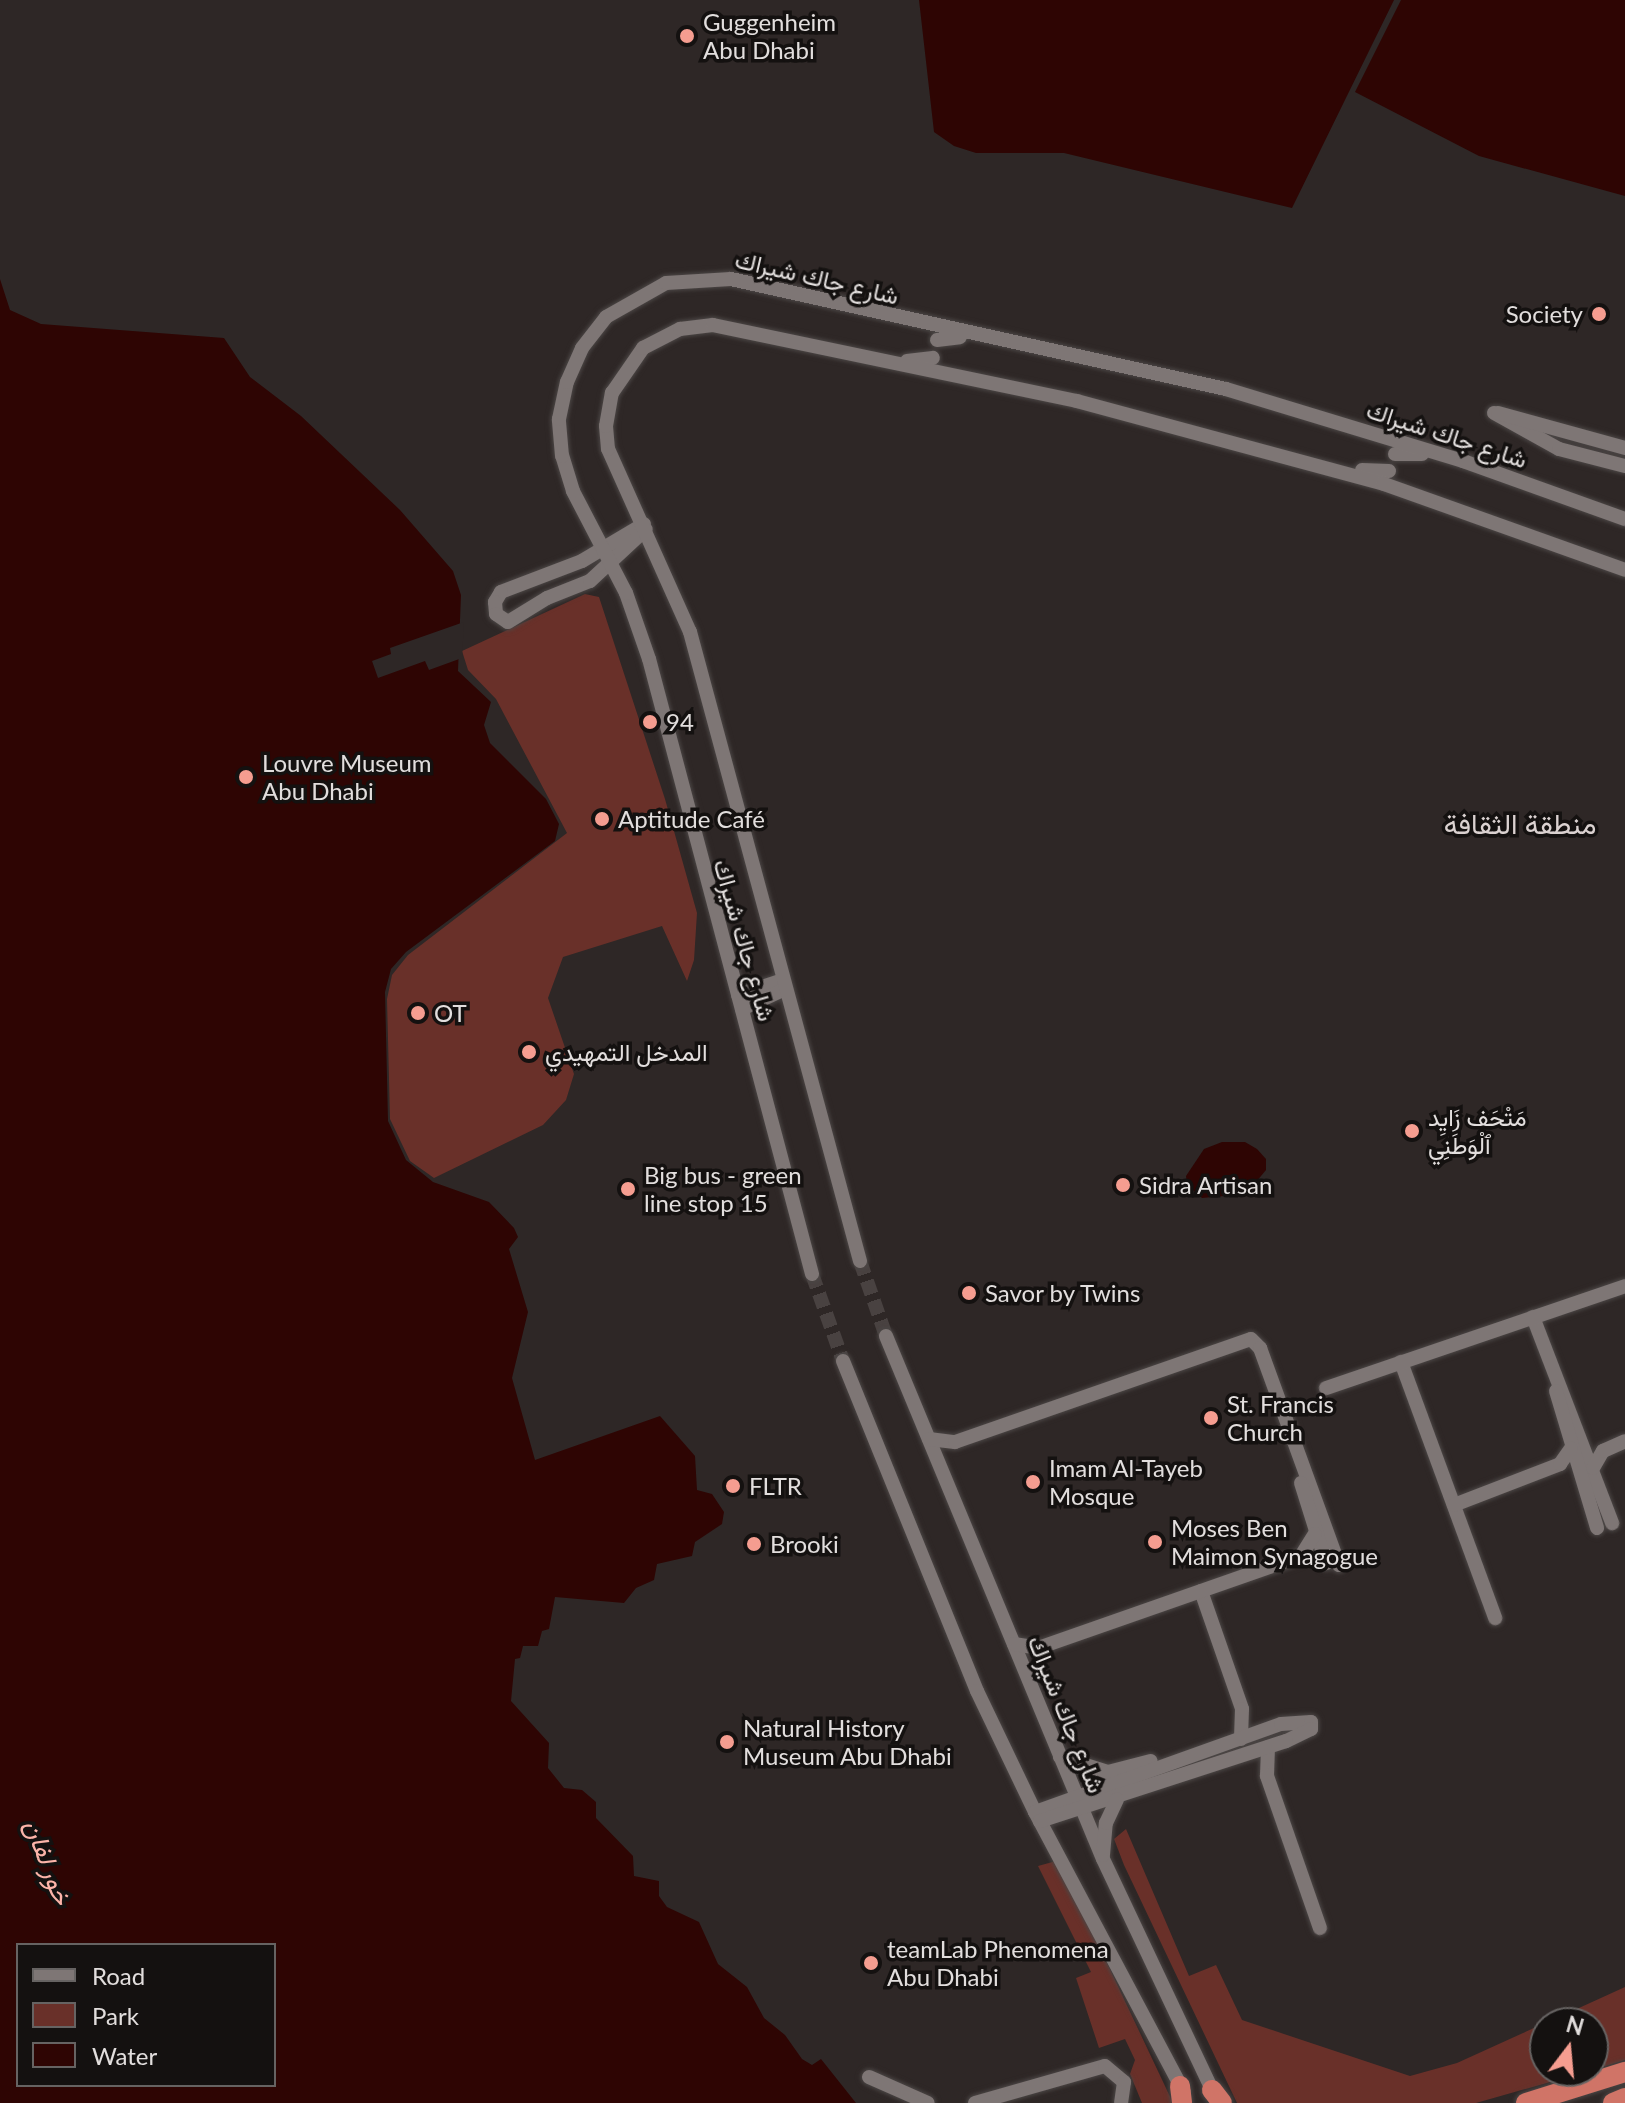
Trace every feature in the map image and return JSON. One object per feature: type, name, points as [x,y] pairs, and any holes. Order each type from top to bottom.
[{"type":"highway","points":[[1526,2103],[1625,2072]]},
{"type":"highway","points":[[1613,2103],[1625,2098]]},
{"type":"street","name":"شارع جاك شيراك","points":[[860,1261],[695,650],[626,540],[568,480],[559,419],[571,370],[596,328],[629,300],[679,280],[731,279],[938,333],[1059,351],[1226,389],[1398,448],[1533,486],[1625,519]]},
{"type":"street","name":"شارع جاك شيراك","points":[[812,1274],[649,659],[626,593],[626,540],[606,426],[616,382],[636,355],[670,332],[702,325],[812,348],[932,365],[1386,478],[1625,570]]},
{"type":"street","points":[[932,365],[938,333]]},
{"type":"street","points":[[1625,448],[1582,434],[1494,413],[1576,455],[1625,466]]},
{"type":"street","points":[[1576,455],[1573,441],[1582,434]]},
{"type":"street","points":[[1386,478],[1398,448]]},
{"type":"street","points":[[626,540],[590,581],[547,598],[508,622],[495,610],[501,592],[626,540]]},
{"type":"street","points":[[541,576],[547,598]]},
{"type":"street","points":[[590,581],[626,593]]},
{"type":"street","points":[[740,1002],[784,984]]},
{"type":"street","points":[[1326,1388],[1625,1286]]},
{"type":"street","points":[[1533,1317],[1577,1446],[1577,1469],[1597,1528]]},
{"type":"street","name":"شارع جاك شيراك","points":[[886,1336],[1103,1859],[1218,2099]]},
{"type":"street","points":[[929,1439],[955,1442],[1247,1338],[1260,1348],[1339,1565]]},
{"type":"street","points":[[843,1361],[977,1691],[1037,1817],[1184,2097]]},
{"type":"street","points":[[1401,1362],[1495,1618]]},
{"type":"street","points":[[1577,1446],[1607,1448],[1625,1441]]},
{"type":"street","points":[[940,1465],[955,1442]]},
{"type":"street","points":[[1454,1505],[1560,1464],[1577,1446]]},
{"type":"street","points":[[1577,1446],[1593,1468],[1612,1523]]},
{"type":"street","points":[[1014,1644],[1038,1648],[1301,1556],[1326,1563],[1315,1534],[1295,1448]]},
{"type":"street","points":[[1593,1468],[1607,1448]]},
{"type":"street","points":[[1560,1464],[1577,1469]]},
{"type":"street","points":[[1301,1556],[1315,1534]]},
{"type":"street","points":[[1201,1591],[1242,1709],[1241,1739]]},
{"type":"street","points":[[1024,1667],[1038,1648]]},
{"type":"street","points":[[1242,1709],[1262,1732]]},
{"type":"street","points":[[1037,1817],[1241,1739],[1311,1722],[1309,1731],[1240,1757],[1117,1799],[1080,1803]]},
{"type":"street","points":[[1268,1747],[1267,1776],[1320,1928]]},
{"type":"street","points":[[1060,1757],[1108,1772],[1179,1752],[1201,1753]]},
{"type":"street","points":[[1240,1757],[1267,1776]]},
{"type":"street","points":[[1103,1859],[1106,1823],[1117,1799]]},
{"type":"street","points":[[975,2103],[1019,2097],[1105,2066],[1124,2082],[1121,2103]]},
{"type":"street","points":[[869,2077],[928,2103]]},
{"type":"green space","points":[[585,594],[599,597],[665,799],[697,913],[694,960],[687,981],[662,926],[563,957],[548,998],[574,1074],[566,1100],[543,1125],[434,1178],[410,1161],[390,1119],[387,999],[392,975],[408,955],[567,833],[496,699],[468,670],[462,651]]},
{"type":"green space","points":[[1126,1829],[1189,1976],[1216,1965],[1242,2020],[1410,2076],[1457,2063],[1529,2030],[1529,2087],[1532,2087],[1476,2103],[1237,2103],[1114,1839]]},
{"type":"green space","points":[[1056,1861],[1173,2103],[1142,2103],[1130,2074],[1135,2060],[1125,2039],[1099,2048],[1076,1978],[1091,1972],[1038,1866]]},
{"type":"green space","points":[[1625,1987],[1625,2060],[1609,2065],[1609,2007],[1581,2007]]},
{"type":"water","points":[[919,0],[1394,0],[1292,208],[1064,153],[976,153],[954,146],[934,132]]},
{"type":"water","points":[[1401,0],[1625,0],[1625,196],[1479,156],[1355,92]]},
{"type":"water","name":"خور لفان","points":[[0,279],[10,310],[41,324],[224,338],[250,377],[301,416],[400,510],[453,571],[461,595],[458,671],[491,702],[484,725],[490,743],[546,799],[559,824],[555,841],[406,952],[391,969],[385,992],[388,1121],[406,1160],[433,1182],[489,1202],[514,1228],[518,1237],[509,1249],[528,1312],[512,1378],[535,1460],[660,1416],[695,1456],[697,1490],[712,1494],[724,1512],[722,1524],[695,1542],[692,1556],[657,1564],[654,1580],[636,1588],[624,1603],[555,1597],[549,1629],[542,1631],[538,1646],[523,1646],[520,1658],[515,1659],[511,1701],[549,1743],[548,1768],[564,1788],[582,1790],[596,1802],[596,1818],[633,1856],[634,1876],[659,1881],[659,1896],[667,1907],[699,1922],[718,1964],[747,1987],[764,2018],[785,2035],[802,2059],[812,2065],[821,2059],[856,2103],[0,2103]]},
{"type":"water","points":[[1222,1142],[1245,1142],[1257,1149],[1266,1159],[1266,1170],[1246,1194],[1202,1198],[1187,1185],[1186,1176],[1204,1149]]},
{"type":"pier","points":[[464,622],[462,658],[429,670],[425,661],[378,678],[372,661],[391,654],[390,648]]},
{"type":"tunnel","points":[[860,1261],[886,1336]]},
{"type":"tunnel","points":[[812,1274],[843,1361]]},
{"type":"place","name":"Guggenheim Abu Dhabi","points":[[687,36]]},
{"type":"place","name":"Society","points":[[1599,314]]},
{"type":"place","name":"94","points":[[650,722]]},
{"type":"place","name":"Louvre Museum Abu Dhabi","points":[[246,777]]},
{"type":"place","name":"Aptitude Café","points":[[602,819]]},
{"type":"place","name":"OT","points":[[418,1013]]},
{"type":"place","name":"المدخل التمهيدي","points":[[529,1052]]},
{"type":"place","name":"مَتْحَف زَايِد ٱلْوَطَنِي","points":[[1412,1131]]},
{"type":"place","name":"Sidra Artisan","points":[[1123,1185]]},
{"type":"place","name":"Big bus - green line stop 15","points":[[628,1189]]},
{"type":"place","name":"Savor by Twins","points":[[969,1293]]},
{"type":"place","name":"St. Francis Church","points":[[1211,1418]]},
{"type":"place","name":"Imam Al-Tayeb Mosque","points":[[1033,1482]]},
{"type":"place","name":"FLTR","points":[[733,1486]]},
{"type":"place","name":"Moses Ben Maimon Synagogue","points":[[1155,1542]]},
{"type":"place","name":"Brooki","points":[[754,1544]]},
{"type":"place","name":"Natural History Museum Abu Dhabi","points":[[727,1742]]},
{"type":"place","name":"teamLab Phenomena Abu Dhabi","points":[[871,1963]]},
{"type":"district","name":"منطقة الثقافة","points":[[1520,823]]}]
